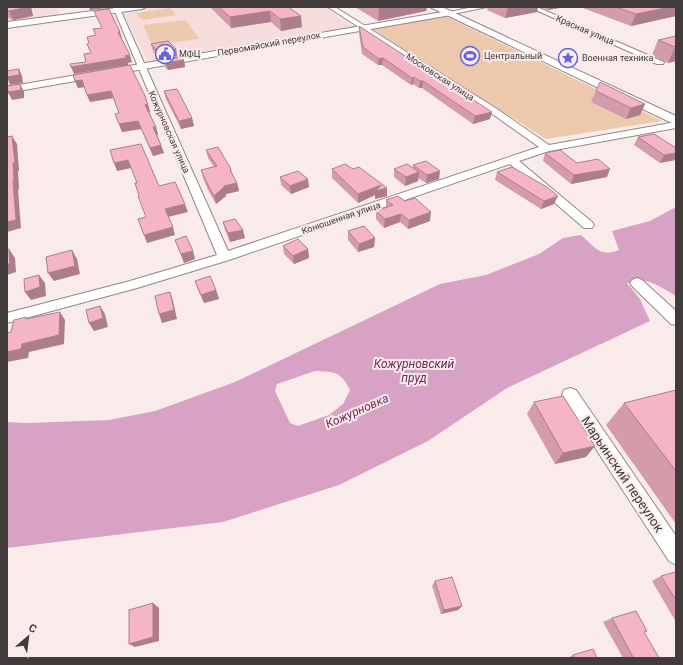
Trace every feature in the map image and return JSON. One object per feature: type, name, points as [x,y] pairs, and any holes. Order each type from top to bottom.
[{"type":"main road","points":[[435,7],[676,121]]},
{"type":"street","points":[[7,25],[116,8],[142,7]]},
{"type":"street","name":"Московская улица","points":[[331,7],[547,148]]},
{"type":"street","name":"Первомайский переулок","points":[[7,90],[484,7]]},
{"type":"street","name":"Красная улица","points":[[532,7],[660,62]]},
{"type":"street","name":"Кожурновская улица","points":[[116,8],[224,257]]},
{"type":"street","name":"Конюшенная улица","points":[[7,318],[132,285],[224,257],[547,148],[676,125]]},
{"type":"street","points":[[512,160],[588,225]]},
{"type":"street","points":[[636,283],[676,320]]},
{"type":"street","name":"Марьинский переулок","points":[[570,395],[676,554]]},
{"type":"shaded area","points":[[7,7],[57,7],[60,17],[7,24]]},
{"type":"shaded area","points":[[153,7],[326,7],[355,27],[148,62],[122,11]]},
{"type":"shaded area","points":[[170,8],[176,15],[142,20],[136,13]]},
{"type":"shaded area","name":"Центральный","points":[[445,16],[662,121],[546,139],[372,29]]},
{"type":"shaded area","points":[[186,20],[199,39],[152,45],[143,25]]},
{"type":"water","name":"Кожурновский пруд","points":[[676,207],[676,296],[647,281],[634,281],[627,283],[640,299],[650,321],[507,388],[428,441],[339,485],[223,522],[7,548],[7,422],[28,423],[109,420],[155,411],[235,382],[440,284],[486,275],[539,254],[563,238],[581,235],[602,252],[607,253],[619,250],[612,231],[650,221]],"holes":[[[315,371],[332,372],[340,376],[350,390],[343,404],[329,415],[298,426],[290,423],[275,391],[277,384]]]},
{"type":"building","points":[[7,7],[29,7],[9,11],[7,10]]},
{"type":"building","points":[[219,7],[288,7],[301,16],[280,19],[270,11],[230,17]]},
{"type":"building","points":[[616,7],[670,7],[636,14]]},
{"type":"building","points":[[109,9],[120,32],[118,32],[130,55],[125,56],[126,58],[71,67],[70,64],[86,62],[84,54],[91,53],[87,44],[89,43],[87,37],[96,35],[93,29],[102,28],[94,11]]},
{"type":"building","points":[[359,26],[492,112],[475,116],[423,81],[420,81],[414,77],[412,78],[383,58],[379,59],[363,47]]},
{"type":"building","points":[[676,36],[676,47],[658,40]]},
{"type":"building","points":[[168,41],[176,49],[158,52],[151,44]]},
{"type":"building","points":[[181,57],[184,60],[166,63],[163,60]]},
{"type":"building","points":[[130,65],[146,98],[148,104],[145,105],[156,127],[153,127],[161,145],[150,148],[138,121],[119,124],[115,114],[119,113],[111,91],[87,95],[82,80],[75,81],[73,75]]},
{"type":"building","points":[[19,69],[19,75],[7,77],[7,71]]},
{"type":"building","points":[[600,82],[645,104],[631,108],[596,91]]},
{"type":"building","points":[[20,84],[21,90],[8,92],[7,86]]},
{"type":"building","points":[[177,89],[192,118],[179,121],[164,91]]},
{"type":"building","points":[[654,134],[676,148],[676,153],[664,155],[638,137]]},
{"type":"building","points":[[12,136],[15,163],[13,163],[13,181],[16,220],[7,222],[7,137]]},
{"type":"building","points":[[141,144],[159,186],[175,182],[185,204],[165,209],[173,227],[144,235],[138,219],[146,217],[138,196],[135,183],[137,183],[128,160],[114,163],[110,150]]},
{"type":"building","points":[[218,147],[231,169],[230,170],[237,183],[224,186],[214,196],[201,170],[217,166],[206,150]]},
{"type":"building","points":[[560,150],[577,163],[598,159],[610,169],[574,175],[545,153]]},
{"type":"building","points":[[426,161],[440,171],[427,175],[413,165]]},
{"type":"building","points":[[345,164],[353,169],[359,167],[387,188],[376,191],[381,185],[358,194],[332,169]]},
{"type":"building","points":[[407,164],[419,172],[406,177],[394,169]]},
{"type":"building","points":[[512,167],[547,187],[558,196],[544,201],[497,172]]},
{"type":"building","points":[[298,171],[308,179],[290,186],[280,177]]},
{"type":"building","points":[[398,196],[405,201],[415,198],[431,212],[409,220],[401,214],[385,219],[376,211],[393,205],[386,200]]},
{"type":"building","points":[[235,219],[243,230],[228,233],[223,222]]},
{"type":"building","points":[[364,226],[375,238],[359,244],[348,231]]},
{"type":"building","points":[[186,236],[193,251],[181,254],[175,240]]},
{"type":"building","points":[[298,239],[308,249],[293,256],[283,246]]},
{"type":"building","points":[[9,249],[10,264],[7,264],[7,250]]},
{"type":"building","points":[[72,250],[75,266],[48,273],[46,257]]},
{"type":"building","points":[[39,275],[40,287],[25,292],[24,279]]},
{"type":"building","points":[[210,276],[216,290],[201,295],[195,281]]},
{"type":"building","points":[[170,292],[174,310],[159,314],[155,296]]},
{"type":"building","points":[[100,306],[103,318],[89,323],[86,310]]},
{"type":"building","points":[[60,312],[59,335],[22,344],[21,349],[7,352],[7,333],[11,332],[14,320]]},
{"type":"building","points":[[676,390],[676,471],[624,403]]},
{"type":"building","points":[[563,396],[595,446],[563,453],[534,402]]},
{"type":"building","points":[[676,573],[676,600],[661,576]]},
{"type":"building","points":[[452,577],[462,606],[444,610],[435,581]]},
{"type":"building","points":[[153,603],[153,637],[129,644],[129,610]]},
{"type":"building","points":[[636,611],[647,631],[644,632],[659,658],[629,658],[633,657],[612,618]]},
{"type":"building","points":[[593,649],[597,658],[575,658],[573,655]]},
{"type":"place","name":"МФЦ","points":[[165,54]]},
{"type":"place","name":"Центральный","points":[[470,56]]},
{"type":"place","name":"Военная техника","points":[[568,58]]},
{"type":"water label","name":"Кожурновка","points":[[357,411]]}]
